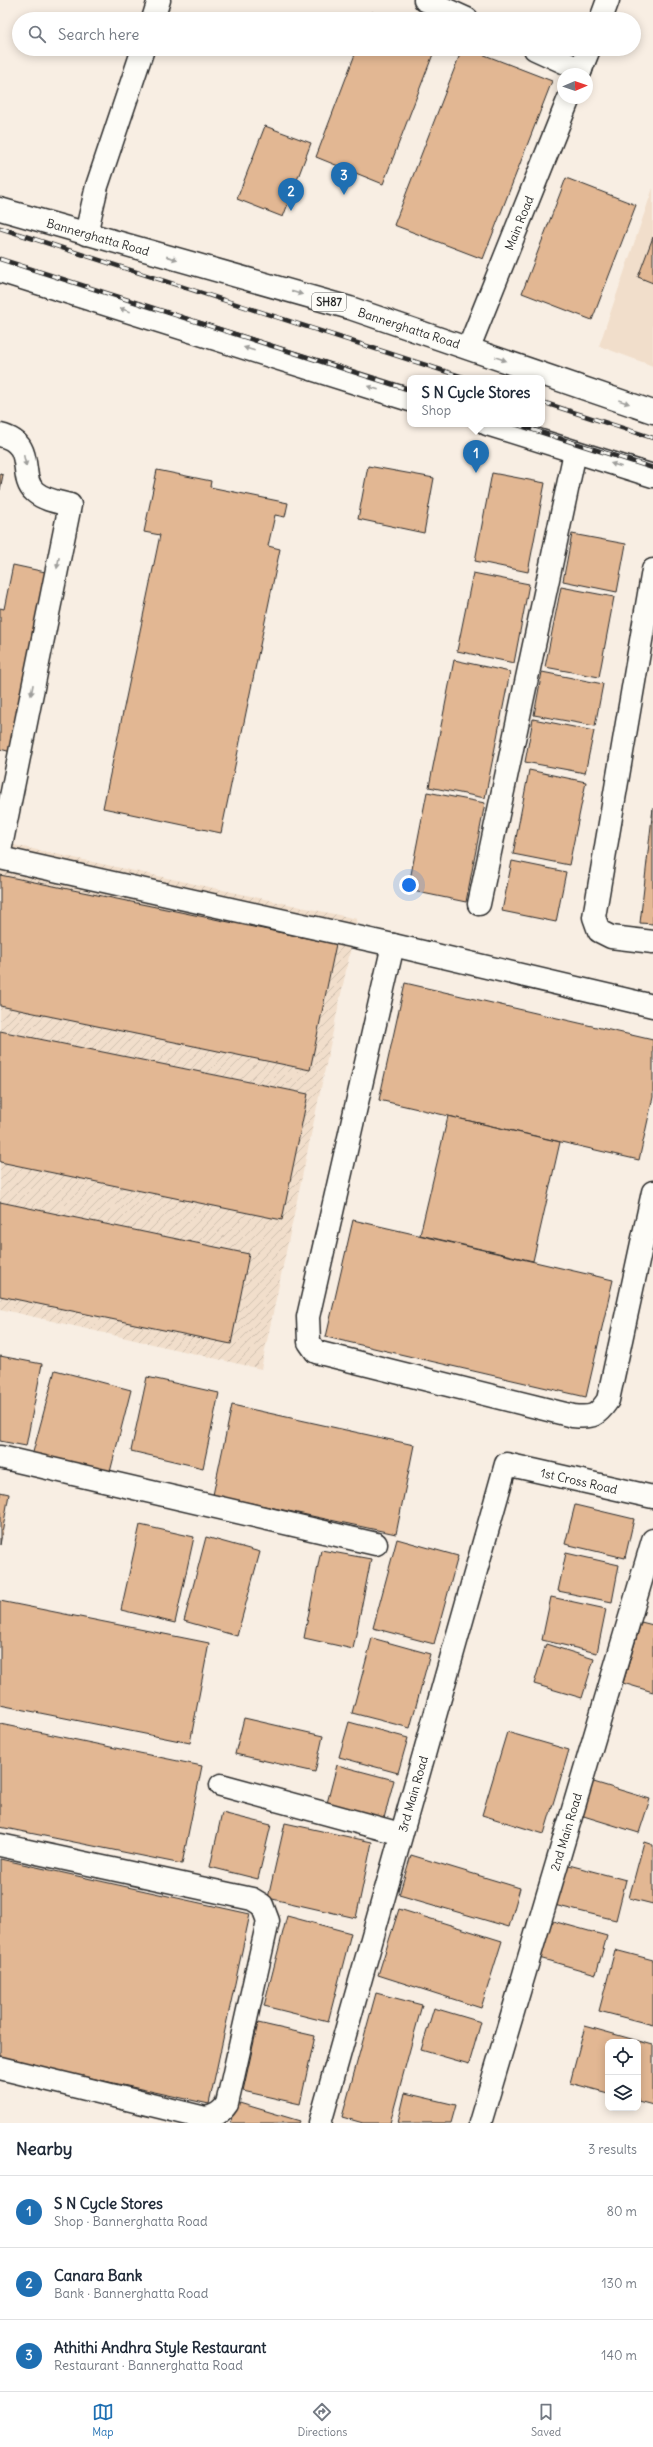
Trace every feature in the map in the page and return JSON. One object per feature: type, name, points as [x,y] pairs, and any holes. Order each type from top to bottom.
[{"type":"street","points":[[155,12],[159,0]]},
{"type":"street","points":[[425,0],[452,12]]},
{"type":"street","points":[[604,12],[608,0]]},
{"type":"street","points":[[86,234],[97,186],[141,56]]},
{"type":"street","points":[[549,56],[572,68]]},
{"type":"street","points":[[582,68],[586,56]]},
{"type":"street","name":"Main Road","points":[[469,348],[567,104]]},
{"type":"street","name":"Bannerghatta Road","points":[[0,209],[350,308],[653,412]]},
{"type":"street","points":[[0,271],[407,399]]},
{"type":"street","points":[[496,427],[653,476]]},
{"type":"street","points":[[0,435],[12,438],[22,449],[33,491],[42,497],[70,505],[0,851]]},
{"type":"street","points":[[479,904],[575,452]]},
{"type":"street","points":[[653,570],[648,641],[594,917],[599,931],[605,934],[653,942]]},
{"type":"street","points":[[0,858],[393,945],[653,1006]]},
{"type":"street","points":[[393,945],[308,1316],[308,1342],[316,1352],[566,1414],[589,1418],[600,1412],[608,1400],[653,1192]]},
{"type":"street","points":[[0,1457],[376,1544]]},
{"type":"street","name":"1st Cross Road","points":[[506,1464],[653,1497]]},
{"type":"street","name":"3rd Main Road","points":[[320,2123],[506,1464]]},
{"type":"street","name":"2nd Main Road","points":[[480,2123],[653,1540]]},
{"type":"street","points":[[220,1785],[402,1834]]},
{"type":"street","points":[[0,1845],[252,1899],[262,1905],[268,1921],[227,2104],[222,2111],[213,2116],[205,2118],[0,2068]]},
{"type":"shaded area","points":[[653,188],[653,366],[599,346]]},
{"type":"shaded area","points":[[0,842],[357,919],[261,1369],[0,1309]]},
{"type":"building","points":[[354,56],[432,56],[383,184],[316,157]]},
{"type":"building","points":[[459,56],[487,56],[552,81],[483,259],[394,225]]},
{"type":"building","points":[[265,126],[311,143],[283,217],[237,199]]},
{"type":"building","points":[[566,178],[636,205],[592,320],[522,293]]},
{"type":"building","points":[[653,237],[653,283],[638,277]]},
{"type":"building","points":[[368,466],[434,478],[424,533],[358,519]]},
{"type":"building","points":[[157,470],[211,481],[210,487],[288,503],[285,517],[275,515],[268,546],[280,549],[221,833],[103,808],[160,535],[144,532]]},
{"type":"building","points":[[492,473],[545,483],[528,572],[475,561]]},
{"type":"building","points":[[0,474],[3,475],[0,490]]},
{"type":"building","points":[[572,534],[626,544],[617,592],[563,581]]},
{"type":"building","points":[[13,565],[50,573],[11,752],[0,749],[0,608],[4,609]]},
{"type":"building","points":[[473,573],[529,584],[514,663],[457,651]]},
{"type":"building","points":[[561,587],[614,597],[599,677],[545,667]]},
{"type":"building","points":[[454,660],[510,672],[485,798],[429,787]]},
{"type":"building","points":[[542,672],[603,684],[595,726],[534,715]]},
{"type":"building","points":[[533,719],[594,731],[585,773],[525,762]]},
{"type":"building","points":[[529,770],[586,782],[569,865],[513,854]]},
{"type":"building","points":[[427,792],[485,803],[466,902],[408,890]]},
{"type":"building","points":[[653,808],[653,924],[640,923]]},
{"type":"building","points":[[512,861],[566,872],[556,922],[502,911]]},
{"type":"building","points":[[0,875],[336,944],[310,1070],[0,1006]]},
{"type":"building","points":[[405,983],[653,1040],[653,1097],[639,1160],[379,1100]]},
{"type":"building","points":[[0,1031],[308,1094],[282,1220],[0,1162]]},
{"type":"building","points":[[448,1116],[560,1142],[533,1261],[420,1235]]},
{"type":"building","points":[[0,1202],[249,1254],[231,1344],[0,1296]]},
{"type":"building","points":[[353,1220],[613,1280],[586,1397],[326,1337]]},
{"type":"building","points":[[0,1356],[42,1364],[26,1446],[0,1441]]},
{"type":"building","points":[[55,1370],[131,1390],[109,1476],[32,1456]]},
{"type":"building","points":[[147,1377],[219,1393],[203,1468],[131,1451]]},
{"type":"building","points":[[232,1405],[414,1445],[396,1534],[213,1495]]},
{"type":"building","points":[[0,1492],[9,1494],[0,1545]]},
{"type":"building","points":[[575,1505],[634,1519],[625,1558],[565,1544]]},
{"type":"building","points":[[140,1525],[194,1537],[175,1623],[121,1610]]},
{"type":"building","points":[[206,1537],[260,1552],[237,1636],[184,1621]]},
{"type":"building","points":[[397,1539],[458,1556],[434,1644],[373,1628]]},
{"type":"building","points":[[321,1550],[371,1559],[353,1649],[304,1638]]},
{"type":"building","points":[[566,1553],[619,1565],[612,1602],[558,1591]]},
{"type":"building","points":[[551,1597],[606,1609],[597,1653],[542,1640]]},
{"type":"building","points":[[0,1601],[209,1643],[190,1743],[0,1705]]},
{"type":"building","points":[[641,1622],[653,1625],[653,1692],[623,1683]]},
{"type":"building","points":[[372,1638],[430,1654],[410,1728],[352,1713]]},
{"type":"building","points":[[546,1644],[594,1659],[582,1698],[534,1684]]},
{"type":"building","points":[[244,1718],[323,1736],[315,1772],[235,1754]]},
{"type":"building","points":[[349,1722],[408,1738],[398,1773],[339,1757]]},
{"type":"building","points":[[0,1724],[202,1766],[182,1864],[0,1827]]},
{"type":"building","points":[[507,1732],[569,1750],[544,1834],[482,1815]]},
{"type":"building","points":[[337,1765],[394,1780],[383,1822],[326,1807]]},
{"type":"building","points":[[587,1780],[650,1799],[639,1833],[577,1814]]},
{"type":"building","points":[[222,1813],[271,1825],[258,1879],[210,1867]]},
{"type":"building","points":[[285,1823],[372,1842],[356,1918],[268,1898]]},
{"type":"building","points":[[644,1842],[653,1845],[653,1904],[629,1898]]},
{"type":"building","points":[[411,1855],[520,1888],[509,1927],[399,1895]]},
{"type":"building","points":[[0,1859],[250,1914],[209,2104],[0,2058]]},
{"type":"building","points":[[565,1864],[626,1880],[616,1920],[554,1905]]},
{"type":"building","points":[[399,1909],[502,1941],[481,2008],[378,1975]]},
{"type":"building","points":[[287,1916],[351,1933],[328,2022],[264,2006]]},
{"type":"building","points":[[549,1920],[607,1936],[596,1974],[539,1958]]},
{"type":"building","points":[[615,1950],[653,1960],[653,2025],[599,2011]]},
{"type":"building","points":[[376,1993],[422,2005],[390,2123],[363,2123],[342,2117]]},
{"type":"building","points":[[434,2008],[481,2022],[469,2064],[421,2050]]},
{"type":"building","points":[[258,2023],[315,2036],[300,2104],[243,2091]]},
{"type":"building","points":[[585,2026],[632,2039],[605,2039],[605,2092],[570,2083]]},
{"type":"building","points":[[641,2042],[653,2045],[653,2105],[641,2102]]},
{"type":"building","points":[[405,2093],[456,2105],[451,2123],[398,2123]]},
{"type":"building","points":[[236,2102],[300,2121],[299,2123],[230,2123]]},
{"type":"railway","points":[[0,228],[457,375]]},
{"type":"railway","points":[[0,259],[407,389]]},
{"type":"railway","points":[[545,403],[653,438]]},
{"type":"railway","points":[[524,427],[653,468]]},
{"type":"place","name":"Athithi Andhra Style Restaurant","points":[[344,195]]},
{"type":"place","name":"Canara Bank","points":[[291,211]]},
{"type":"place","name":"S N Cycle Stores","points":[[476,473]]}]
